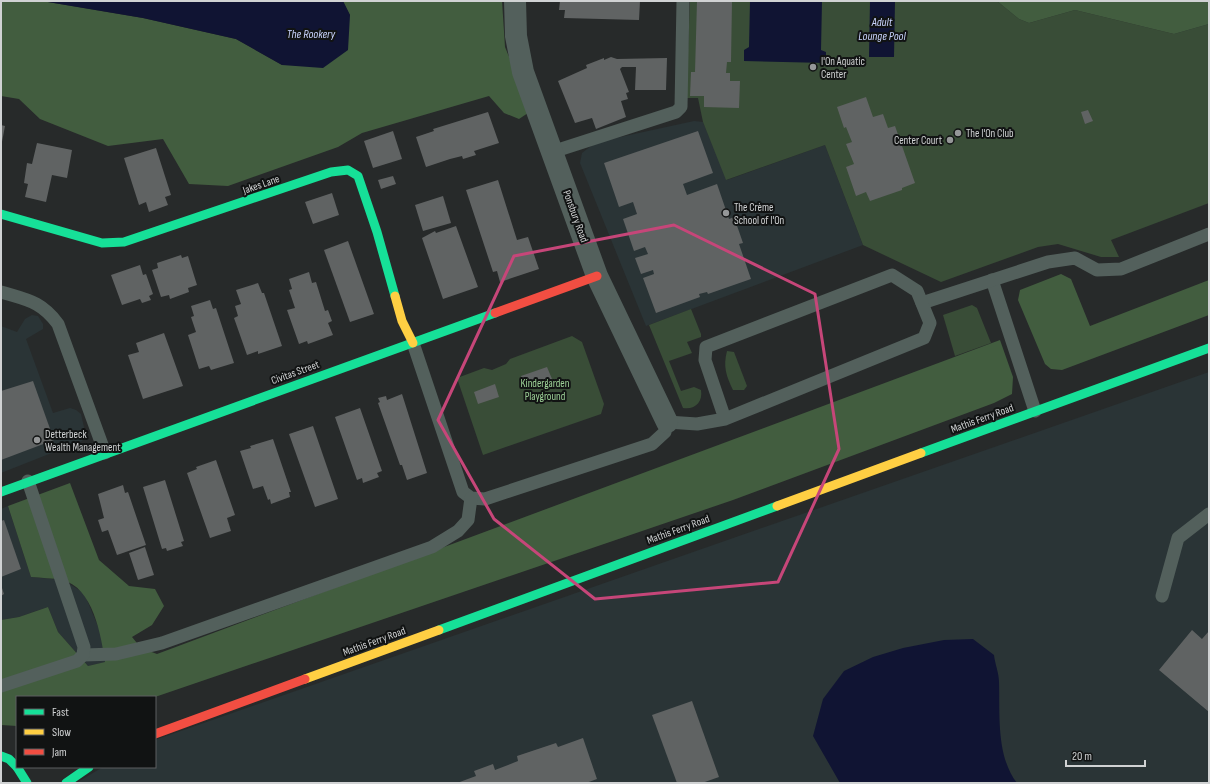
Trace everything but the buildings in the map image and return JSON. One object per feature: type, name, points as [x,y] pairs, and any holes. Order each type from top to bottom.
[{"type":"street","name":"Ponsbury Road","points":[[514,1],[519,59],[597,276],[667,422]]},
{"type":"street","name":"Jakes Lane","points":[[1,214],[102,243],[124,242],[331,172],[348,170],[358,176],[377,232],[402,321],[413,343]]},
{"type":"street","name":"Civitas Street","points":[[1,492],[105,453],[597,276]]},
{"type":"street","name":"Mathis Ferry Road","points":[[156,734],[1209,348]]},
{"type":"street","points":[[9,758],[16,766]]},
{"type":"street","points":[[18,768],[27,783]]},
{"type":"street","points":[[66,783],[88,768]]},
{"type":"lane","points":[[552,152],[676,112],[681,108],[684,1]]},
{"type":"lane","points":[[922,303],[1048,262],[1075,258],[1097,270],[1121,269],[1209,234]]},
{"type":"lane","points":[[413,343],[463,492],[471,498],[485,499],[652,444],[665,432],[667,422],[697,424],[725,419],[924,338],[930,323],[917,290],[892,276],[706,347],[705,360],[725,419]]},
{"type":"lane","points":[[992,280],[1035,411]]},
{"type":"lane","points":[[1,292],[32,302],[47,310],[58,324],[105,453]]},
{"type":"lane","points":[[1,686],[77,661],[83,655],[84,647],[28,481]]},
{"type":"lane","points":[[83,655],[116,654],[162,643],[432,547],[458,531],[468,520],[471,498]]},
{"type":"lane","points":[[1162,596],[1178,538],[1209,514]]},
{"type":"highlighted area","points":[[674,225],[815,294],[839,449],[778,582],[595,599],[494,519],[438,420],[514,256]]},
{"type":"shaded area","name":"The Crème School of I'On","points":[[694,121],[703,122],[727,180],[825,145],[863,245],[646,326],[580,163],[582,153],[591,146],[602,141]]},
{"type":"shaded area","points":[[32,315],[38,316],[43,324],[43,329],[26,339],[53,413],[70,408],[76,410],[81,414],[86,436],[82,441],[1,473],[1,326],[17,332],[25,319]]},
{"type":"shaded area","points":[[1209,372],[1209,783],[76,783],[101,768],[156,768],[156,740]]},
{"type":"shaded area","points":[[8,506],[31,577],[63,580],[84,593],[100,631],[106,662],[88,666],[58,632],[48,607],[19,617],[1,620],[1,509]]},
{"type":"green space","points":[[1,1],[42,1],[143,18],[236,39],[282,65],[350,15],[343,1],[502,1],[505,47],[531,111],[519,119],[504,113],[489,96],[362,133],[338,147],[228,186],[189,184],[163,139],[108,146],[40,119],[19,99],[1,96]]},
{"type":"green space","name":"The I'On Club","points":[[690,1],[997,1],[1019,19],[1029,23],[1075,10],[1174,34],[1209,24],[1209,203],[1111,240],[1119,257],[1101,257],[1058,244],[1038,247],[941,282],[863,245],[825,145],[726,180],[703,122],[698,98],[686,98]]},
{"type":"green space","points":[[997,1],[1209,1],[1209,24],[1174,34],[1075,10],[1029,23],[1019,19]]},
{"type":"green space","points":[[1061,274],[1071,279],[1090,326],[1209,280],[1209,315],[1062,370],[1051,369],[1045,364],[1018,300],[1020,290]]},
{"type":"green space","points":[[972,305],[977,308],[991,343],[955,356],[943,315]]},
{"type":"green space","points":[[691,309],[701,337],[687,342],[692,353],[669,361],[681,391],[694,387],[701,390],[701,398],[697,404],[691,408],[683,408],[649,325]]},
{"type":"green space","name":"Kindergarden Playground","points":[[572,336],[582,342],[604,404],[601,414],[483,455],[457,378],[484,368],[492,370],[506,364],[510,359]]},
{"type":"green space","points":[[1000,340],[1013,377],[1012,394],[994,403],[733,500],[156,697],[16,696],[16,726],[1,725],[1,620],[19,617],[48,607],[58,632],[88,666],[105,662],[101,639],[94,614],[81,592],[73,584],[62,580],[31,577],[8,506],[70,483],[99,560],[129,586],[155,589],[164,606],[152,625],[132,637],[141,648],[157,654]]},
{"type":"green space","points":[[727,351],[734,352],[747,386],[744,390],[733,390],[725,366]]},
{"type":"water","name":"The Rookery","points":[[42,1],[343,1],[350,15],[348,50],[323,68],[282,65],[236,39],[143,18]]},
{"type":"water","points":[[750,1],[822,1],[821,50],[826,52],[826,63],[744,61],[744,50],[749,47]]},
{"type":"water","name":"Adult Lounge Pool","points":[[870,1],[895,1],[894,57],[869,57]]},
{"type":"water","points":[[973,639],[994,655],[999,679],[1000,734],[1002,748],[1010,772],[1017,783],[840,783],[813,736],[823,699],[844,671],[873,657],[903,648],[944,640]]},
{"type":"traffic: fast","points":[[1,214],[102,243],[124,242],[331,172],[348,170],[358,176],[377,232],[395,296]]},
{"type":"traffic: fast","points":[[1,492],[495,313]]},
{"type":"traffic: fast","points":[[921,453],[1209,348]]},
{"type":"traffic: fast","points":[[439,630],[777,506]]},
{"type":"traffic: fast","points":[[1,756],[9,759],[16,766]]},
{"type":"traffic: fast","points":[[18,768],[27,783]]},
{"type":"traffic: fast","points":[[66,783],[88,768]]},
{"type":"traffic: slow","points":[[395,296],[402,321],[413,343]]},
{"type":"traffic: slow","points":[[777,506],[921,453]]},
{"type":"traffic: slow","points":[[305,679],[439,630]]},
{"type":"traffic: jam","points":[[495,313],[597,276]]},
{"type":"traffic: jam","points":[[156,734],[305,679]]},
{"type":"place","name":"I'On Aquatic Center","points":[[813,67]]},
{"type":"place","name":"The I'On Club","points":[[958,133]]},
{"type":"place","name":"Center Court","points":[[950,140]]},
{"type":"place","name":"The Crème School of I'On","points":[[726,213]]},
{"type":"place","name":"Detterbeck Wealth Management","points":[[37,440]]}]
